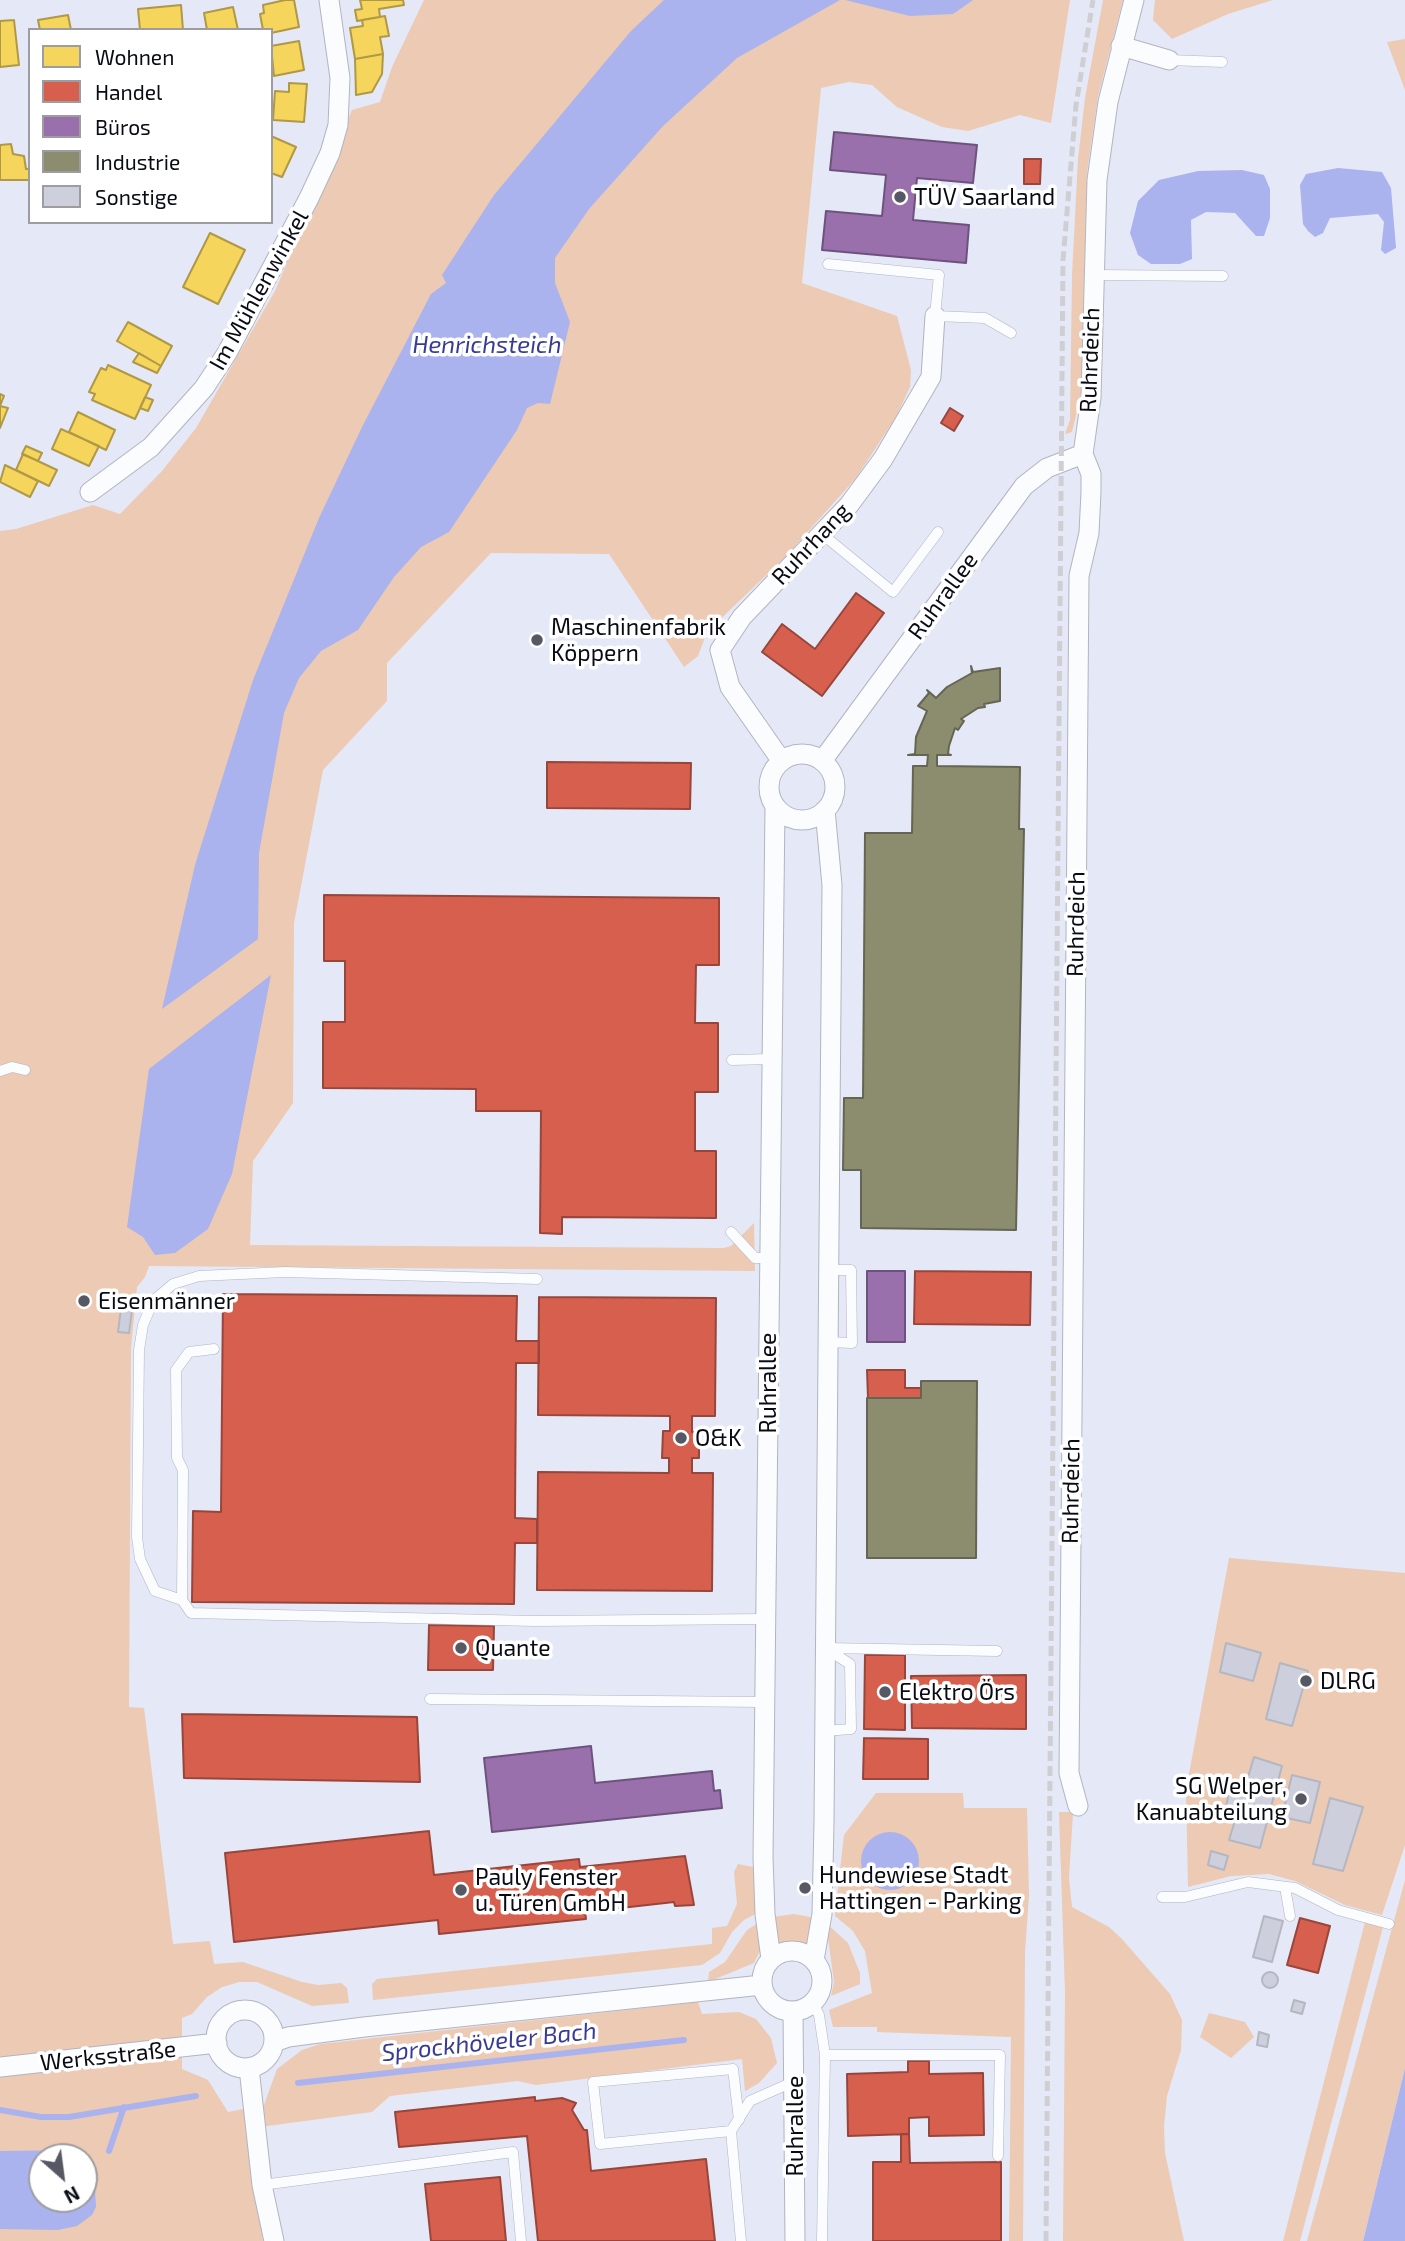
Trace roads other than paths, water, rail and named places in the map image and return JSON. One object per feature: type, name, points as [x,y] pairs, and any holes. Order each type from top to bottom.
[{"type":"street","name":"Im Mühlenwinkel","points":[[90,492],[151,447],[204,388],[233,341],[309,198],[330,153],[338,125],[340,78],[329,0]]},
{"type":"street","name":"Ruhrdeich","points":[[1078,1806],[1069,1773],[1079,576],[1088,533],[1091,492],[1091,474],[1083,454],[1091,398],[1093,275],[1101,142],[1121,46],[1134,0]]},
{"type":"street","points":[[1121,46],[1169,60]]},
{"type":"street","name":"Ruhrhang","points":[[781,761],[730,687],[720,650],[742,617],[822,534],[883,459],[931,377],[935,316]]},
{"type":"street","name":"Ruhrallee","points":[[822,761],[1024,486],[1047,468],[1083,454]]},
{"type":"street","points":[[781,761],[805,754],[822,761],[835,785],[825,810],[832,885],[823,1887],[818,1947],[814,1960]]},
{"type":"street","name":"Ruhrallee","points":[[762,1985],[764,1970],[771,1959],[764,1902],[775,806],[770,796],[769,781],[781,761]]},
{"type":"street","points":[[775,806],[783,814],[801,820],[815,817],[825,810]]},
{"type":"street","points":[[274,2042],[288,2037],[364,2027],[762,1985],[773,2004],[793,2011],[813,2003],[820,1994],[822,1982],[820,1969],[814,1960],[795,1951],[778,1954],[771,1959]]},
{"type":"street","points":[[244,2010],[254,2012],[270,2023],[274,2042],[266,2059],[249,2068],[228,2062],[216,2043],[217,2033],[227,2017],[244,2010]]},
{"type":"street","name":"Ruhrallee","points":[[793,2011],[796,2081],[795,2241]]},
{"type":"street","name":"Werksstraße","points":[[0,2067],[216,2043]]},
{"type":"street","points":[[249,2068],[262,2185],[274,2241]]},
{"type":"lane","points":[[1169,60],[1222,62]]},
{"type":"lane","points":[[828,264],[939,275],[935,316],[985,318],[1011,333]]},
{"type":"lane","points":[[1093,275],[1223,276]]},
{"type":"lane","points":[[822,534],[893,592],[938,533]]},
{"type":"lane","points":[[732,1060],[771,1059]]},
{"type":"lane","points":[[0,1071],[12,1067],[25,1070]]},
{"type":"lane","points":[[730,1233],[755,1258],[769,1258]]},
{"type":"lane","points":[[182,1600],[155,1591],[140,1559],[137,1537],[139,1350],[143,1325],[153,1301],[173,1284],[199,1276],[297,1272],[537,1279]]},
{"type":"lane","points":[[214,1349],[189,1352],[176,1370],[177,1458],[183,1470],[182,1600],[191,1613],[534,1621],[765,1619]]},
{"type":"lane","points":[[824,1648],[997,1651]]},
{"type":"lane","points":[[430,1699],[764,1702]]},
{"type":"lane","points":[[1162,1897],[1185,1897],[1248,1882],[1295,1888],[1363,1919],[1389,1924]]},
{"type":"lane","points":[[1285,1887],[1290,1916]]},
{"type":"lane","points":[[813,2003],[819,2015],[825,2055],[822,2241]]},
{"type":"lane","points":[[825,2055],[1000,2055],[998,2156]]},
{"type":"lane","points":[[731,2131],[600,2144],[593,2082],[733,2069],[739,2120]]},
{"type":"lane","points":[[741,2241],[731,2131],[750,2101],[796,2081]]},
{"type":"lane","points":[[262,2185],[513,2152],[521,2241]]},
{"type":"water","name":"Henrichsteich","points":[[664,0],[840,0],[737,58],[663,126],[589,209],[555,258],[555,283],[570,322],[550,404],[538,403],[527,408],[517,430],[449,532],[421,547],[394,577],[358,630],[321,651],[299,678],[284,713],[259,853],[258,939],[162,1009],[195,865],[253,680],[319,518],[362,427],[431,294],[446,283],[442,275],[494,195],[631,31]]},
{"type":"water","points":[[845,0],[973,0],[953,14],[910,16]]},
{"type":"water","points":[[1338,168],[1382,172],[1391,188],[1396,248],[1385,254],[1381,250],[1384,222],[1378,214],[1330,218],[1323,233],[1315,237],[1308,231],[1303,224],[1300,185],[1306,174]]},
{"type":"water","points":[[1242,170],[1264,175],[1270,189],[1270,218],[1264,236],[1256,236],[1235,213],[1206,212],[1191,220],[1192,259],[1180,264],[1151,264],[1138,255],[1130,233],[1138,201],[1159,180],[1198,171]]},
{"type":"water","points":[[271,975],[232,1174],[208,1229],[175,1253],[155,1255],[143,1237],[127,1227],[149,1069]]},
{"type":"water","points":[[890,1832],[911,1840],[919,1861],[911,1882],[890,1890],[869,1882],[861,1861],[869,1840]]},
{"type":"water","points":[[1405,2068],[1405,2241],[1363,2241],[1367,2225]]},
{"type":"water","points":[[0,2151],[28,2151],[28,2213],[93,2213],[77,2226],[58,2230],[0,2229]]},
{"type":"waterway","name":"Sprockhöveler Bach","points":[[298,2083],[684,2040]]},
{"type":"waterway","name":"Sprockhöveler Bach","points":[[0,2110],[41,2117],[69,2117],[196,2096]]},
{"type":"waterway","points":[[109,2151],[124,2107]]},
{"type":"railway","points":[[1046,2241],[1063,260],[1076,105],[1093,0]]},
{"type":"place","name":"TÜV Saarland","points":[[900,197]]},
{"type":"place","name":"Maschinenfabrik Köppern","points":[[537,640]]},
{"type":"place","name":"Eisenmänner","points":[[84,1301]]},
{"type":"place","name":"O&K","points":[[681,1438]]},
{"type":"place","name":"Quante","points":[[461,1648]]},
{"type":"place","name":"DLRG","points":[[1306,1681]]},
{"type":"place","name":"Elektro Örs","points":[[885,1692]]},
{"type":"place","name":"SG Welper, Kanuabteilung","points":[[1301,1799]]},
{"type":"place","name":"Hundewiese Stadt Hattingen - Parking","points":[[805,1888]]},
{"type":"place","name":"Pauly Fenster u. Türen GmbH","points":[[461,1890]]}]
